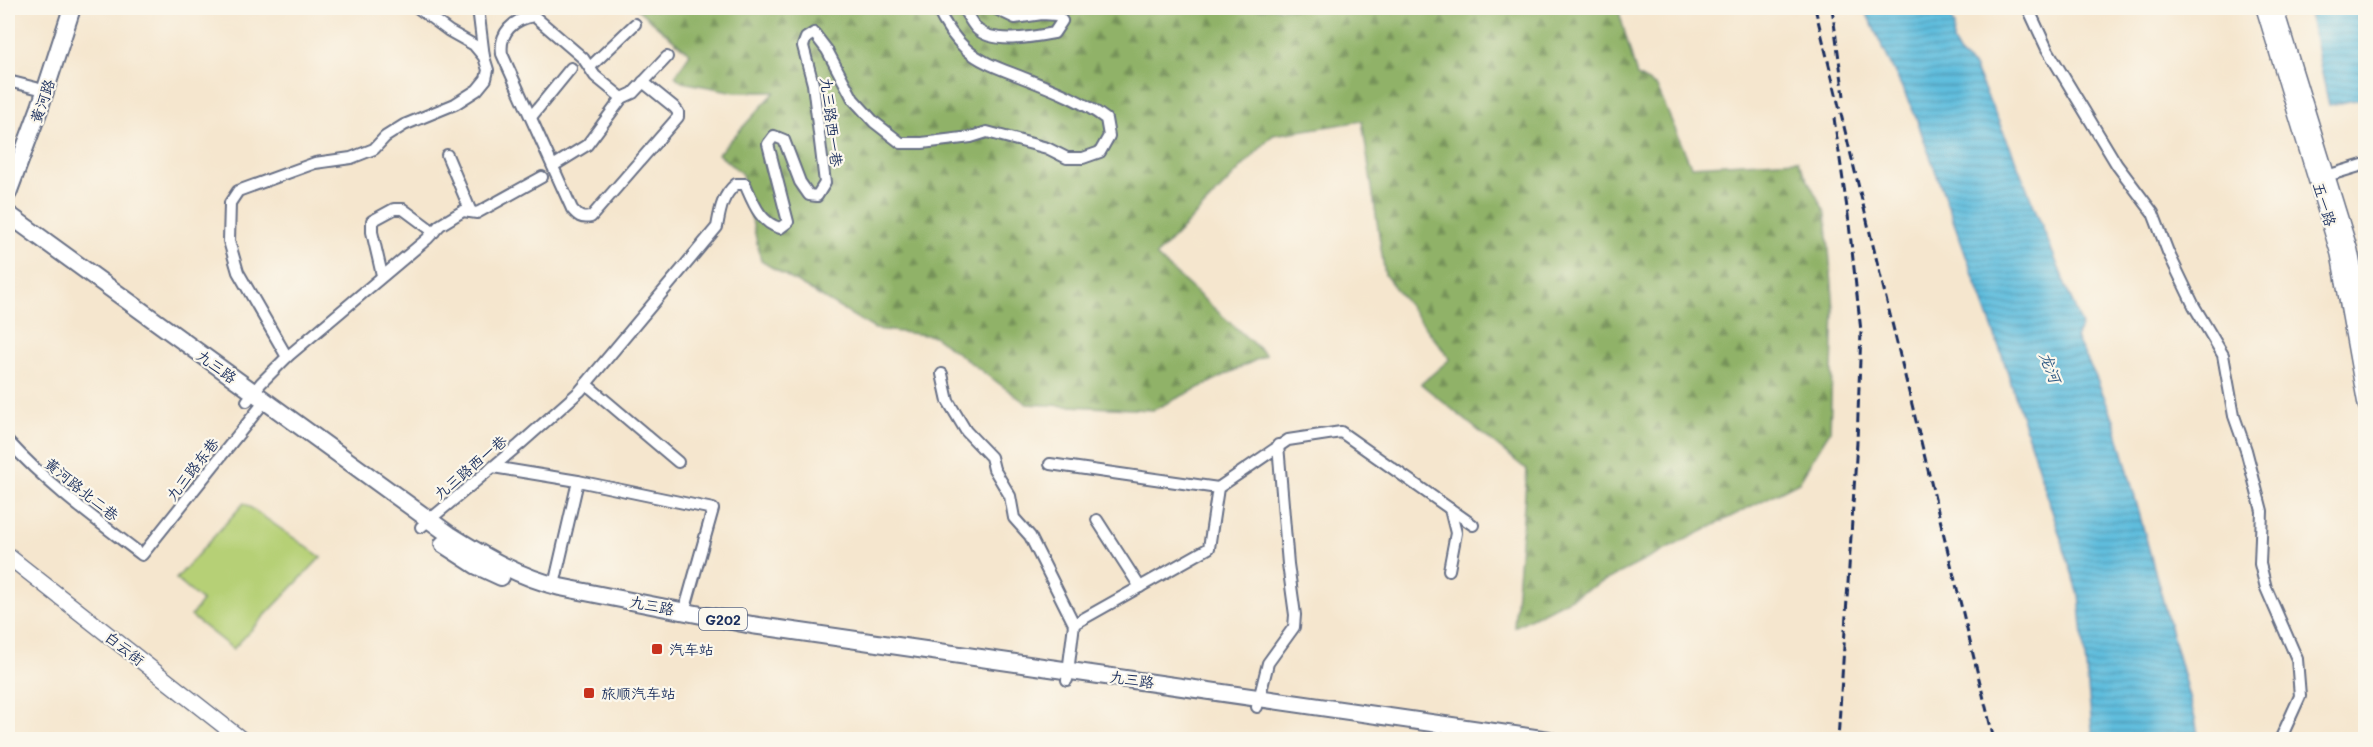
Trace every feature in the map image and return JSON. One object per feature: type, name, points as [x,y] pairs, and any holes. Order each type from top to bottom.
[{"type":"highway","name":"黄河路","points":[[8,161],[36,88],[60,8]]},
{"type":"highway","name":"黄河路","points":[[8,193],[42,102],[72,8]]},
{"type":"highway","name":"九三路","points":[[8,214],[256,401],[425,524],[477,566],[511,582],[552,595],[751,634],[1549,740]]},
{"type":"highway","name":"九三路","points":[[8,227],[256,401]]},
{"type":"highway","name":"九三路","points":[[425,524],[500,565],[554,585],[752,625],[1068,675]]},
{"type":"highway","name":"九三路","points":[[1258,702],[1479,740]]},
{"type":"main road","name":"五一路","points":[[2264,8],[2350,251],[2366,333]]},
{"type":"main road","name":"五一路","points":[[2275,8],[2322,177],[2342,266],[2366,405]]},
{"type":"main road","name":"白云街","points":[[8,556],[242,740]]},
{"type":"main road","name":"白云街","points":[[8,569],[226,740]]},
{"type":"street","points":[[418,8],[449,31],[474,45],[484,57]]},
{"type":"street","points":[[287,357],[238,272],[229,241],[230,203],[238,191],[315,163],[351,158],[374,149],[385,137],[404,125],[455,104],[477,90],[486,79],[488,70],[484,57],[478,8]]},
{"type":"street","name":"九三路西一巷","points":[[425,524],[586,384],[717,227],[726,192],[736,184],[744,184],[756,209],[770,226],[780,228],[788,222],[768,144],[774,136],[784,140],[800,182],[809,195],[817,196],[825,183],[813,84],[803,46],[806,38],[814,33],[827,50],[853,99],[874,122],[901,143],[971,137],[987,132],[1047,148],[1067,158],[1083,158],[1100,152],[1109,136],[1106,119],[1091,108],[1057,91],[995,67],[966,50],[946,27],[937,8]]},
{"type":"street","points":[[963,8],[977,29],[996,37],[1021,39],[1054,33],[1062,21],[1057,15],[1042,14],[1015,18],[994,8]]},
{"type":"street","points":[[2028,8],[2047,50],[2099,136],[2117,165],[2153,213],[2168,252],[2194,306],[2223,355],[2234,416],[2246,450],[2262,511],[2260,564],[2266,588],[2297,659],[2300,696],[2280,740]]},
{"type":"street","points":[[622,98],[595,76],[583,58],[534,16],[523,18],[506,31],[501,44],[502,54],[572,208],[578,216],[585,219],[591,217],[678,117],[678,112],[674,107],[644,82]]},
{"type":"street","points":[[590,67],[635,24]]},
{"type":"street","points":[[482,43],[501,44]]},
{"type":"street","points":[[553,166],[587,145],[622,98],[633,93],[667,57]]},
{"type":"street","points":[[531,117],[571,68]]},
{"type":"street","points":[[8,81],[36,88]]},
{"type":"street","points":[[447,155],[471,212]]},
{"type":"street","points":[[2322,177],[2366,164]]},
{"type":"street","name":"九三路东巷","points":[[142,555],[287,357],[440,225],[463,211],[477,213],[542,177]]},
{"type":"street","points":[[382,275],[372,231],[372,221],[394,209],[404,209],[434,232]]},
{"type":"street","points":[[942,374],[948,402],[966,431],[992,457],[994,470],[1010,495],[1014,518],[1030,536],[1074,624],[1068,675]]},
{"type":"street","points":[[586,384],[678,462]]},
{"type":"street","points":[[1050,464],[1218,488],[1288,440],[1341,432],[1473,525]]},
{"type":"street","name":"黄河路北二巷","points":[[8,441],[35,471],[64,496],[142,555]]},
{"type":"street","points":[[1258,702],[1268,663],[1294,627],[1295,615],[1288,564],[1278,445]]},
{"type":"street","points":[[493,467],[578,481],[713,508],[684,612]]},
{"type":"street","points":[[554,585],[578,481]]},
{"type":"street","points":[[1074,624],[1209,548],[1218,488]]},
{"type":"street","points":[[1449,570],[1456,533],[1450,509]]},
{"type":"street","points":[[1097,520],[1140,587]]},
{"type":"green space","points":[[636,8],[1618,8],[1637,76],[1657,87],[1691,166],[1797,160],[1826,214],[1834,309],[1830,431],[1799,482],[1514,627],[1527,470],[1421,384],[1450,359],[1385,275],[1362,121],[1273,135],[1156,256],[1266,355],[1153,410],[1027,404],[934,336],[875,329],[761,261],[742,174],[718,154],[775,92],[735,92],[682,82],[675,76],[690,54]]},
{"type":"green space","points":[[244,503],[321,557],[233,649],[191,616],[202,601],[176,579]]},
{"type":"water","name":"龙河","points":[[1864,8],[1946,8],[1954,25],[1953,42],[1961,56],[1974,67],[2012,151],[2082,326],[2076,338],[2114,420],[2199,739],[2093,739],[2079,595],[2002,355],[1915,115]]},
{"type":"water","points":[[2308,8],[2365,8],[2365,98],[2329,105]]},
{"type":"railway","points":[[1815,8],[1994,740]]},
{"type":"railway","points":[[1832,8],[1844,96]]},
{"type":"railway","points":[[1834,118],[1861,331],[1857,442],[1838,740]]},
{"type":"place","name":"汽车站","points":[[657,649]]},
{"type":"place","name":"旅顺汽车站","points":[[589,693]]}]
